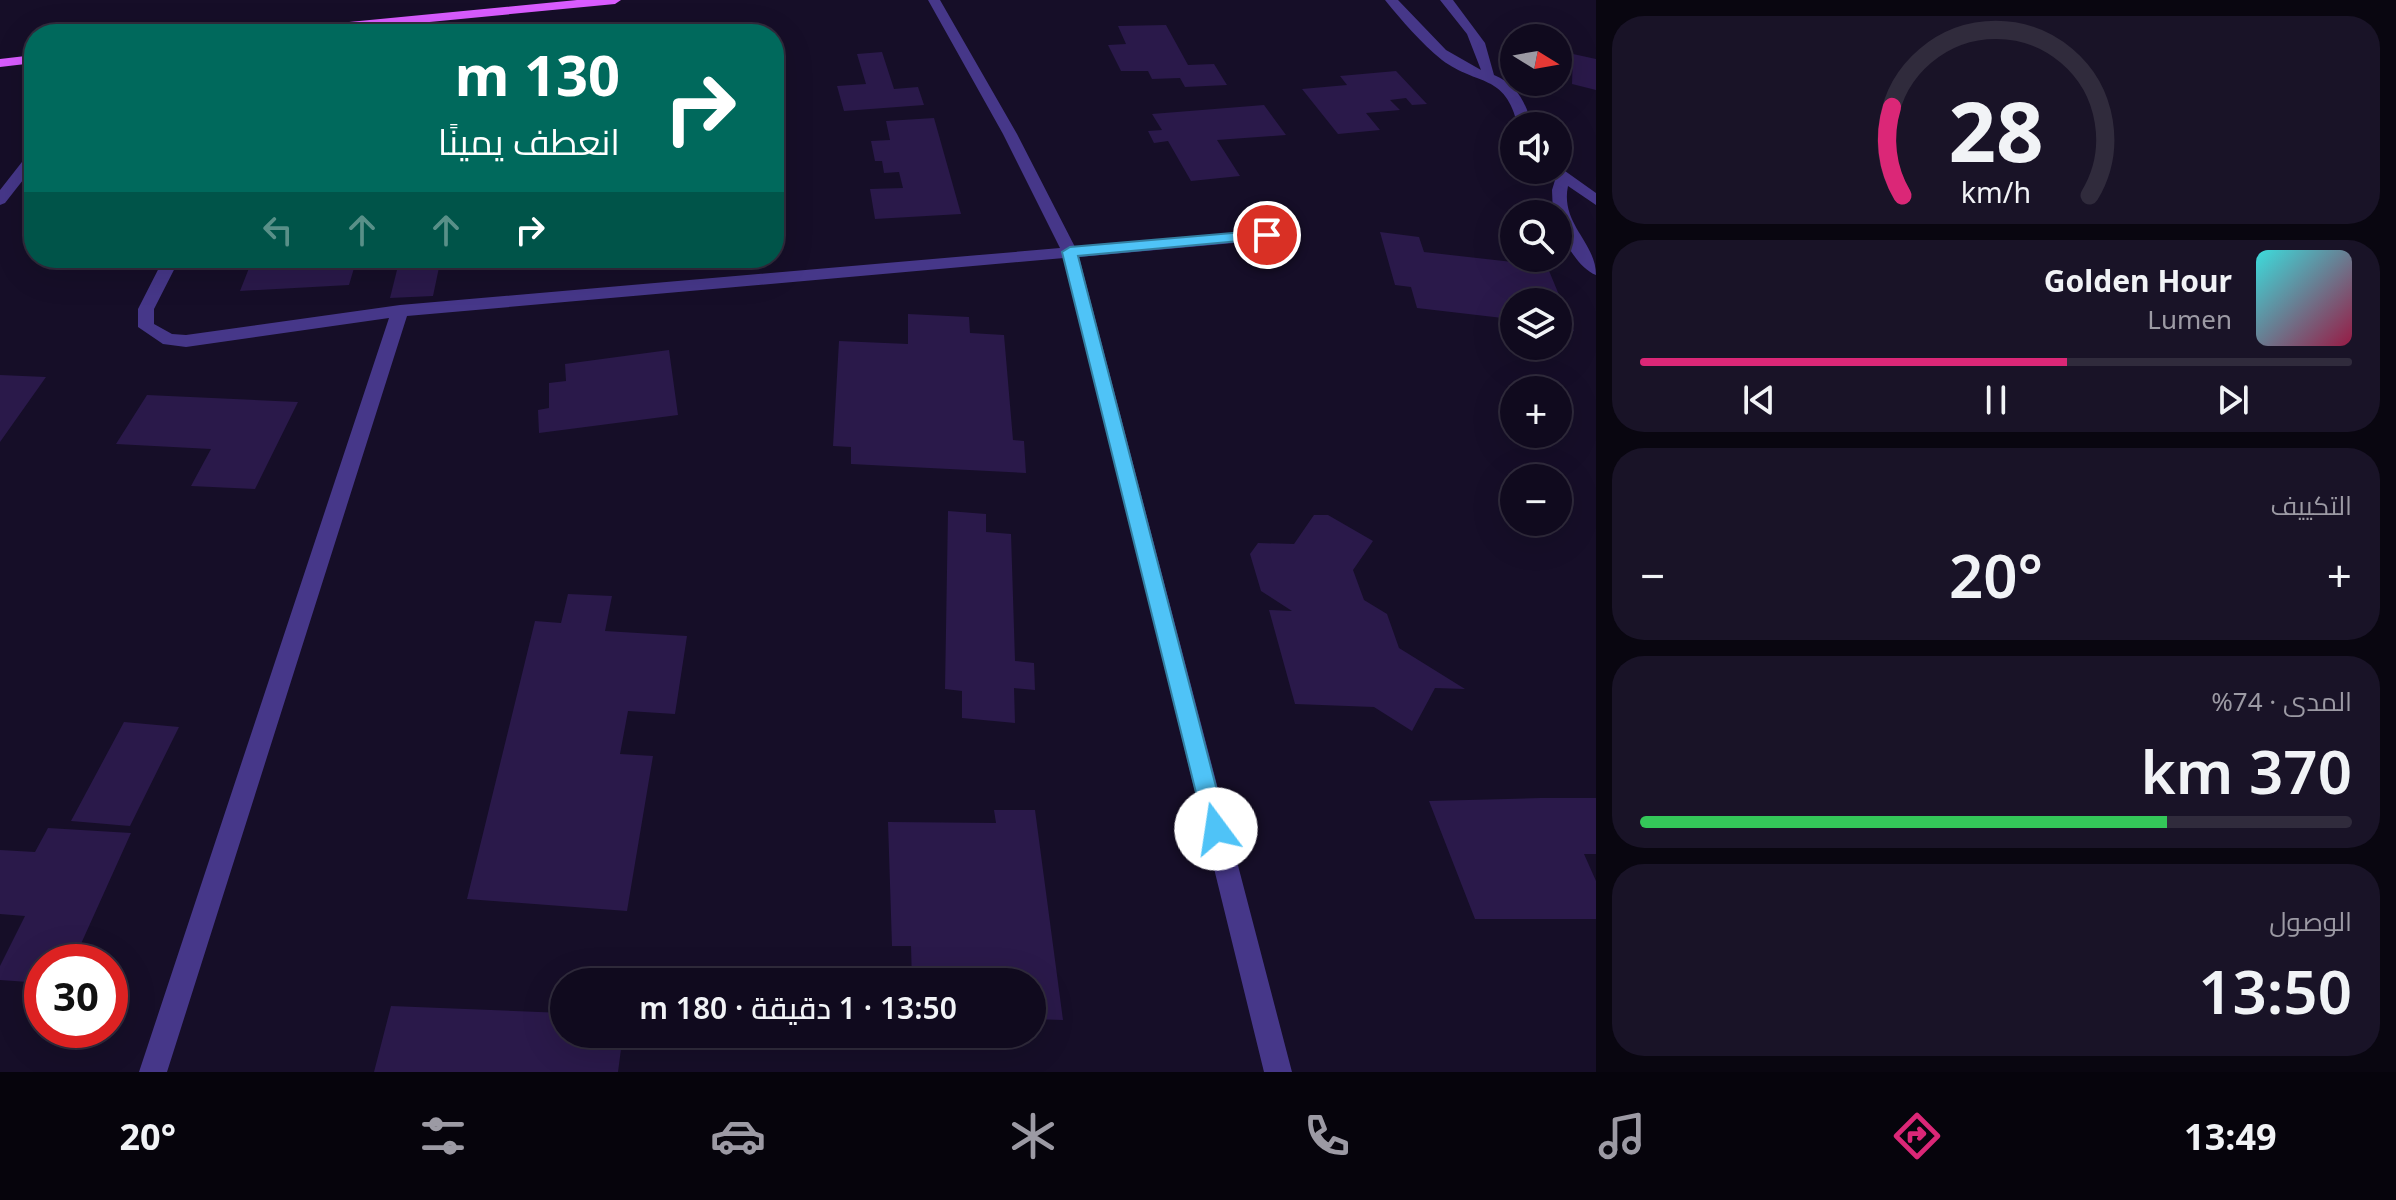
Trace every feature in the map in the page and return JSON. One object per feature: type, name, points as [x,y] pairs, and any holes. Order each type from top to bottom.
[{"type":"main road","points":[[375,24],[615,0]]},
{"type":"main road","points":[[0,53],[24,52]]},
{"type":"main road","points":[[0,63],[24,60]]},
{"type":"street","points":[[934,0],[1010,134],[1070,252],[1278,1072]]},
{"type":"street","points":[[1391,0],[1450,60],[1488,74],[1517,100],[1523,112]]},
{"type":"street","points":[[1446,0],[1478,39],[1487,60],[1488,74]]},
{"type":"street","points":[[0,200],[24,169]]},
{"type":"street","points":[[1578,186],[1596,181]]},
{"type":"street","points":[[1572,182],[1596,200]]},
{"type":"street","points":[[1558,184],[1560,216],[1567,231],[1596,270]]},
{"type":"street","points":[[167,268],[146,309],[146,327],[169,340],[186,341],[400,311],[1267,235]]},
{"type":"street","points":[[153,1072],[400,311]]},
{"type":"building","points":[[1166,25],[1188,65],[1214,64],[1227,85],[1185,87],[1180,78],[1152,79],[1148,71],[1121,71],[1108,45],[1126,44],[1118,26]]},
{"type":"building","points":[[882,52],[894,89],[918,87],[924,105],[844,111],[837,86],[866,84],[857,54]]},
{"type":"building","points":[[1573,54],[1596,59],[1596,90],[1572,84]]},
{"type":"building","points":[[1396,71],[1427,104],[1412,105],[1406,98],[1390,100],[1400,110],[1366,113],[1380,130],[1338,134],[1302,89],[1347,85],[1340,76]]},
{"type":"building","points":[[1264,105],[1286,135],[1217,140],[1240,176],[1191,181],[1168,141],[1154,143],[1148,131],[1162,130],[1152,114]]},
{"type":"building","points":[[934,118],[961,214],[875,219],[870,189],[903,188],[899,172],[884,173],[882,161],[875,161],[871,141],[890,140],[886,121]]},
{"type":"building","points":[[1380,232],[1419,237],[1424,252],[1500,261],[1500,272],[1549,272],[1556,288],[1500,288],[1500,318],[1417,308],[1411,287],[1395,285]]},
{"type":"building","points":[[249,268],[354,268],[349,285],[240,291]]},
{"type":"building","points":[[398,268],[439,268],[433,296],[390,298]]},
{"type":"building","points":[[908,314],[969,317],[970,333],[1004,335],[1013,440],[1024,441],[1026,473],[851,464],[851,447],[833,446],[839,341],[908,344]]},
{"type":"building","points":[[669,350],[678,415],[539,433],[538,410],[549,408],[549,383],[566,381],[565,364]]},
{"type":"building","points":[[0,375],[46,377],[0,442]]},
{"type":"building","points":[[147,395],[298,402],[255,489],[191,486],[211,449],[116,444]]},
{"type":"building","points":[[948,511],[986,514],[986,532],[1011,534],[1015,661],[1034,663],[1035,690],[1014,688],[1015,723],[962,718],[962,691],[945,689]]},
{"type":"building","points":[[1314,515],[1328,515],[1373,541],[1353,570],[1364,600],[1387,614],[1399,648],[1465,689],[1435,688],[1412,731],[1374,707],[1295,704],[1269,610],[1292,611],[1261,591],[1250,554],[1258,543],[1294,544]]},
{"type":"building","points":[[568,594],[612,596],[605,631],[687,636],[675,714],[628,711],[620,754],[653,756],[627,911],[467,899],[535,621],[561,623]]},
{"type":"building","points":[[124,722],[179,727],[130,826],[71,821]]},
{"type":"building","points":[[1596,798],[1596,854],[1584,854],[1596,881],[1596,919],[1475,919],[1429,801]]},
{"type":"building","points":[[994,810],[1035,810],[1063,1020],[1046,1019],[1046,968],[912,968],[911,946],[892,946],[888,822],[996,823]]},
{"type":"building","points":[[48,828],[131,833],[81,944],[24,944],[24,982],[0,980],[0,966],[25,916],[0,914],[0,850],[35,852]]},
{"type":"building","points":[[391,1006],[550,1012],[550,1048],[621,1048],[618,1072],[374,1072]]},
{"type":"route","points":[[1216,829],[1070,252],[1267,235]]}]
